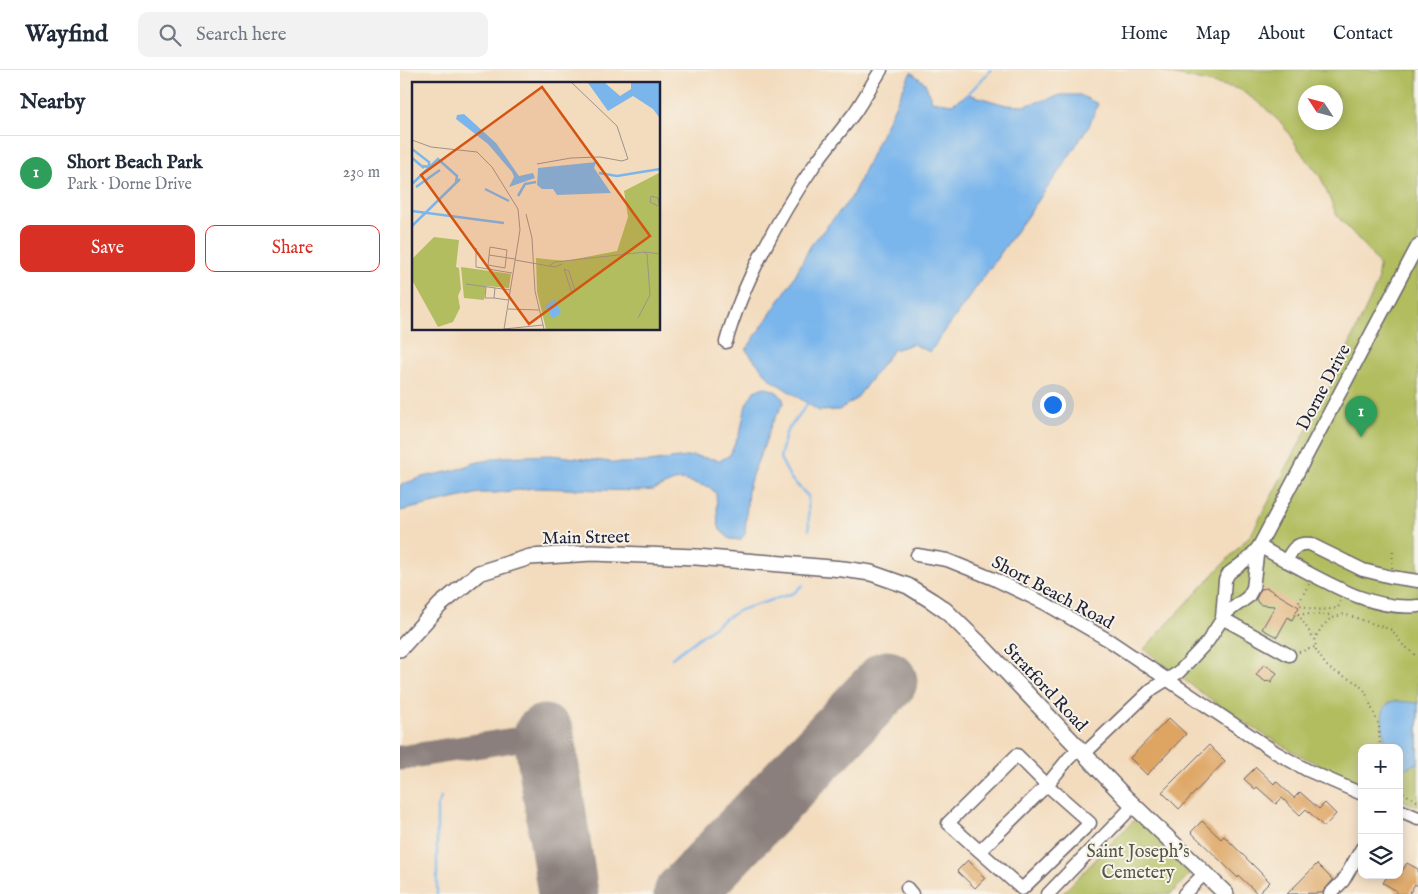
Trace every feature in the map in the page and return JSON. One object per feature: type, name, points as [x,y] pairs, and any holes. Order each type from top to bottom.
[{"type":"main road","name":"Main Street","points":[[400,649],[440,605],[478,573],[530,557],[592,553],[696,557],[806,565]]},
{"type":"main road","name":"Stratford Road","points":[[806,565],[870,573],[908,586],[932,600],[969,632],[1081,752],[1226,894]]},
{"type":"street","points":[[726,342],[730,327],[755,270],[798,191],[812,168],[855,112],[881,70]]},
{"type":"street","name":"Dorne Drive","points":[[1222,618],[1225,580],[1229,573],[1249,558],[1259,546],[1418,245]]},
{"type":"street","points":[[1286,561],[1295,546],[1304,543],[1310,544],[1350,565],[1391,577],[1418,581]]},
{"type":"street","points":[[1259,546],[1345,591],[1383,604],[1418,606]]},
{"type":"street","name":"Dorne Drive","points":[[1166,679],[1179,672],[1208,641],[1230,609],[1245,600],[1252,592],[1259,546]]},
{"type":"street","name":"Short Beach Road","points":[[916,555],[947,560],[994,579],[1046,604],[1110,642],[1288,760],[1358,792]]},
{"type":"street","points":[[1222,618],[1290,655]]},
{"type":"street","points":[[980,851],[1047,785],[1069,758],[1081,752],[1166,679]]},
{"type":"street","points":[[1017,754],[1047,785],[1090,823],[1022,889],[948,823],[1017,754]]},
{"type":"street","points":[[1048,894],[1134,805]]},
{"type":"street","points":[[1403,812],[1418,818]]},
{"type":"street","points":[[1330,894],[1343,881],[1358,855]]},
{"type":"street","points":[[1184,894],[1205,873]]},
{"type":"path","points":[[1391,577],[1394,558],[1393,548]]},
{"type":"path","points":[[1314,575],[1298,604],[1314,610],[1338,608],[1345,591]]},
{"type":"path","points":[[1336,616],[1298,614],[1315,640],[1319,656],[1330,669],[1357,683],[1365,691],[1379,726],[1380,744]]},
{"type":"path","points":[[1315,640],[1325,622],[1344,614],[1386,628],[1395,633],[1402,644],[1418,657]]},
{"type":"path","points":[[1290,655],[1316,647]]},
{"type":"path","points":[[1403,793],[1418,802]]},
{"type":"green space","points":[[1161,70],[1418,70],[1418,807],[1403,801],[1403,744],[1358,744],[1358,782],[1303,757],[1275,741],[1221,707],[1144,649],[1252,533],[1332,382],[1377,284],[1379,265],[1365,246],[1337,216],[1320,176],[1300,151],[1283,125],[1262,105],[1239,89]]},
{"type":"green space","name":"Saint Joseph's Cemetery","points":[[1137,817],[1193,870],[1171,894],[1062,894]]},
{"type":"water","points":[[911,72],[925,83],[932,101],[952,104],[968,94],[1006,105],[1024,106],[1061,95],[1080,95],[1098,104],[1089,126],[1053,180],[930,352],[913,344],[893,350],[856,399],[839,410],[819,411],[770,379],[746,350],[791,283],[811,245],[851,198]]},
{"type":"water","points":[[764,387],[777,392],[784,403],[771,425],[752,475],[748,490],[745,534],[740,540],[730,539],[720,530],[716,493],[709,487],[682,480],[674,481],[653,490],[639,491],[534,488],[479,493],[400,511],[400,485],[423,477],[456,470],[474,463],[502,457],[551,455],[619,463],[649,462],[693,456],[721,460],[730,455],[741,429],[746,405],[754,391]]},
{"type":"water","points":[[1394,701],[1418,703],[1418,763],[1403,769],[1403,744],[1385,744],[1382,721],[1384,709]]},
{"type":"building","points":[[1267,588],[1299,607],[1292,620],[1288,617],[1277,637],[1262,629],[1275,606],[1262,605],[1256,599],[1261,589]]},
{"type":"building","points":[[1264,664],[1277,673],[1271,682],[1268,680],[1266,682],[1256,675]]},
{"type":"building","points":[[1169,718],[1186,734],[1147,775],[1130,758]]},
{"type":"building","points":[[1209,745],[1225,761],[1179,809],[1162,792]]},
{"type":"building","points":[[1256,767],[1274,784],[1276,781],[1294,798],[1300,792],[1319,809],[1325,803],[1336,814],[1324,827],[1306,809],[1300,815],[1282,798],[1276,804],[1257,787],[1255,789],[1244,779]]},
{"type":"building","points":[[1202,821],[1221,839],[1224,836],[1270,882],[1258,894],[1239,876],[1238,878],[1191,832]]},
{"type":"building","points":[[968,860],[985,878],[975,888],[957,871]]},
{"type":"building","points":[[1407,863],[1418,869],[1418,886],[1415,884],[1409,894],[1395,894],[1397,891],[1383,883],[1386,879],[1403,879],[1403,870]]},
{"type":"building","points":[[1317,864],[1333,880],[1322,893],[1287,894]]},
{"type":"waterway","points":[[968,94],[991,70]]},
{"type":"waterway","points":[[808,403],[786,433],[780,458],[791,479],[808,496],[809,530]]},
{"type":"waterway","points":[[672,658],[723,620],[740,610],[794,593],[803,585]]},
{"type":"waterway","points":[[437,894],[437,807],[441,798]]},
{"type":"taxiway","points":[[400,758],[520,739],[536,747],[548,761]]},
{"type":"runway","points":[[684,894],[887,681]]},
{"type":"runway","points":[[544,735],[568,894]]},
{"type":"place","name":"Short Beach Park","points":[[1361,437]]}]
